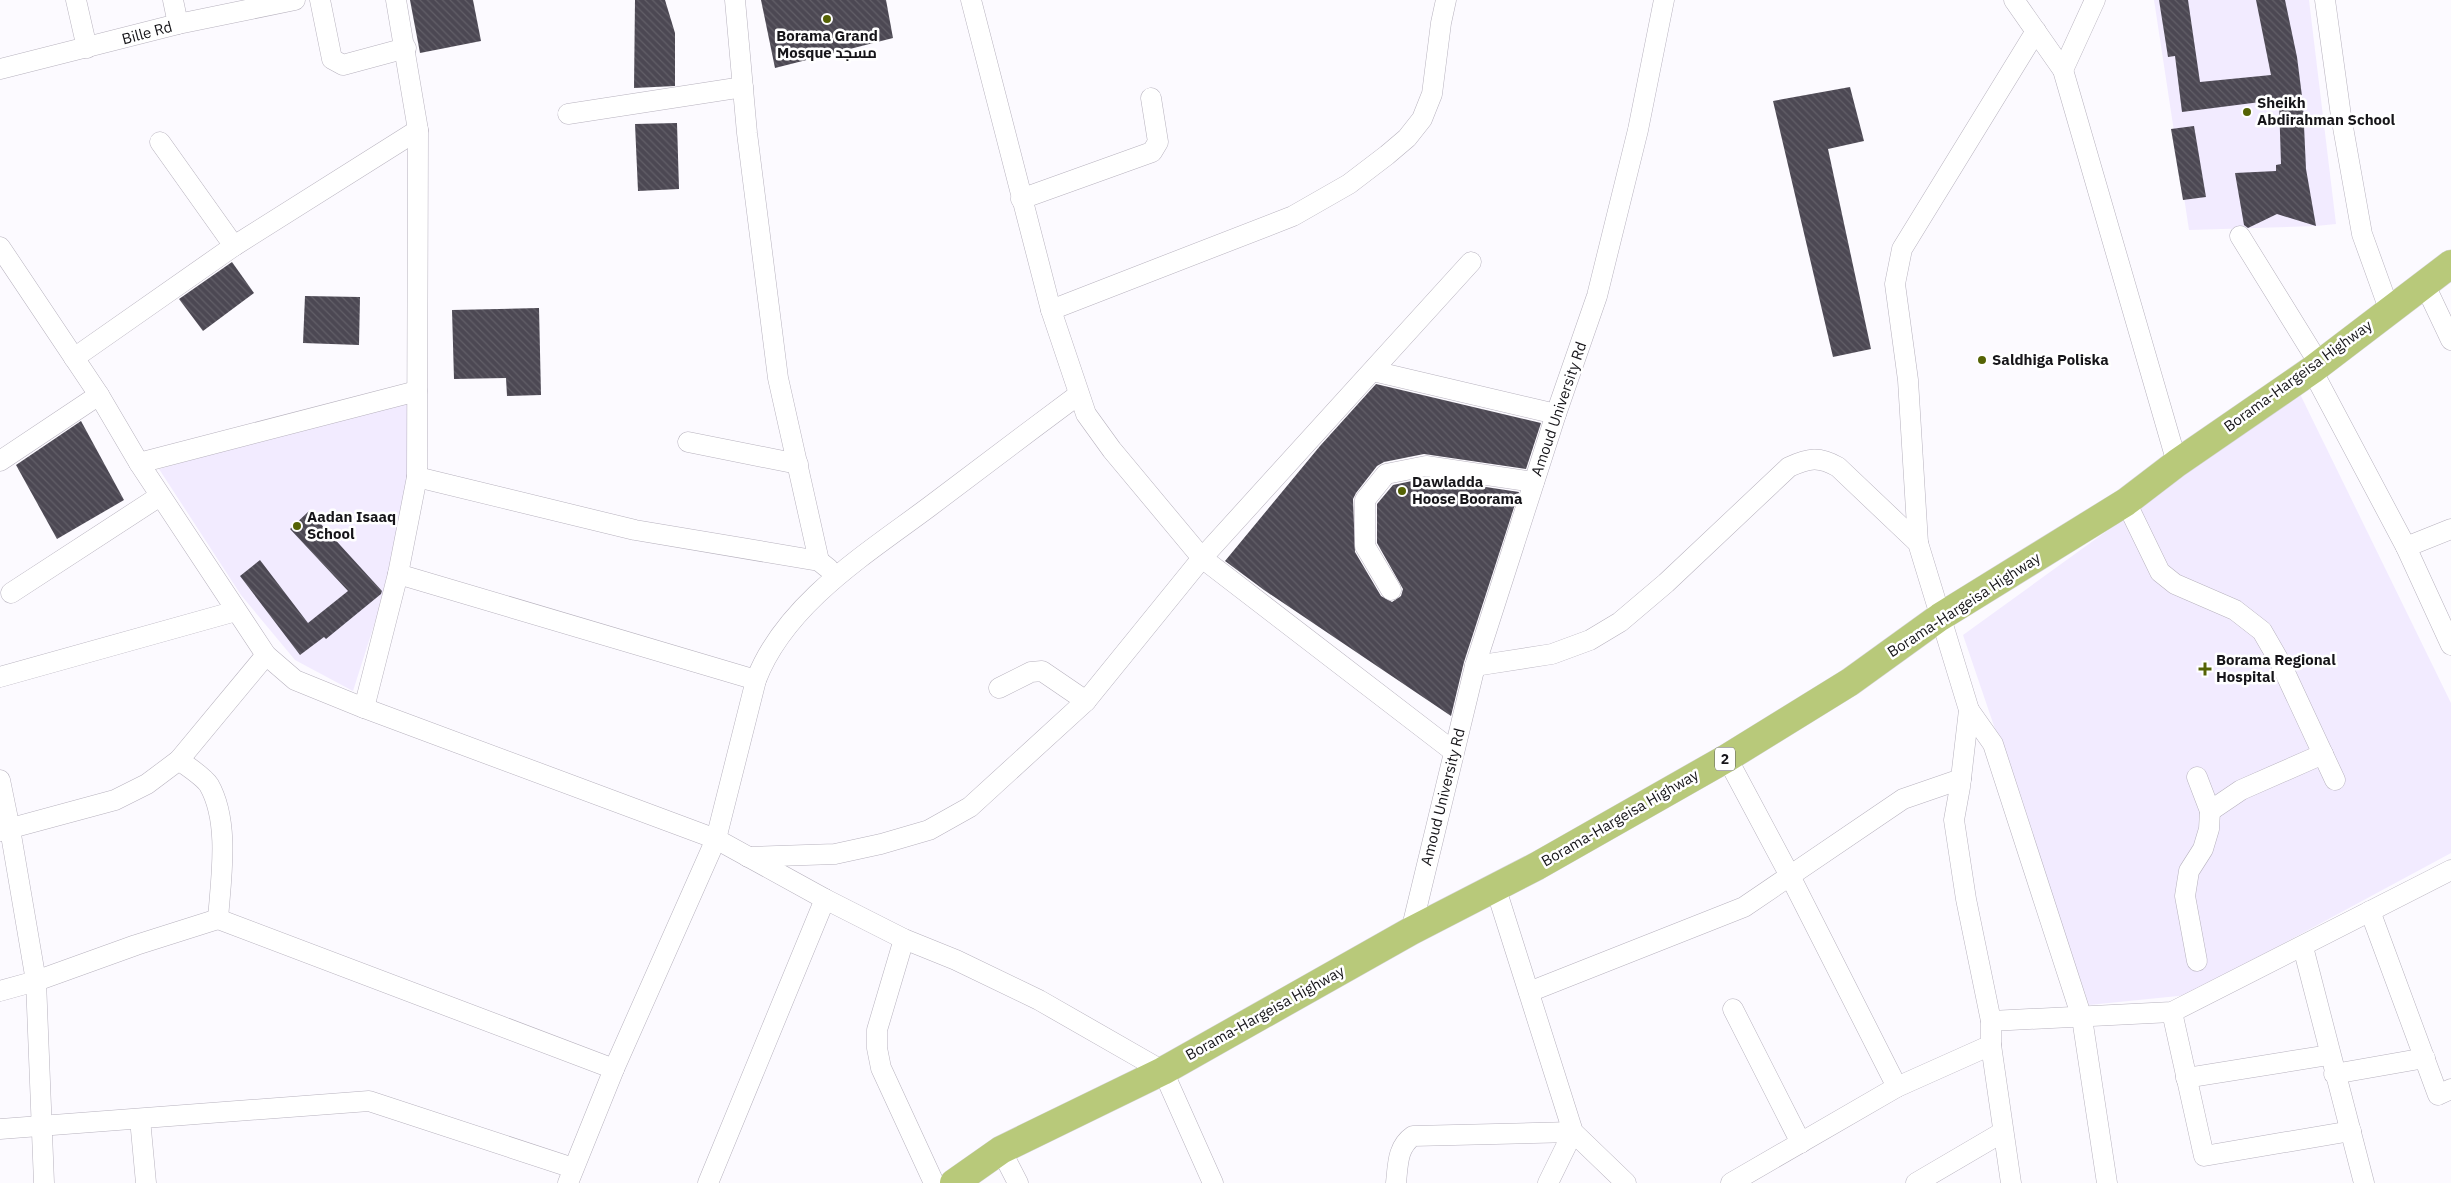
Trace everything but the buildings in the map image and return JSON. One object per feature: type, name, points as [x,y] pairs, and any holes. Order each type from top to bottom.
[{"type":"highway","name":"Borama-Hargeisa Highway","points":[[954,1183],[1002,1150],[1162,1071],[1410,931],[1537,866],[1727,758],[1850,682],[1940,617],[2126,502],[2177,463],[2315,366],[2451,264]]},
{"type":"street","points":[[76,0],[87,48]]},
{"type":"street","points":[[173,0],[178,24]]},
{"type":"street","name":"Bille Rd","points":[[0,68],[268,3],[295,0]]},
{"type":"street","points":[[320,0],[332,59],[337,63],[343,65],[406,48]]},
{"type":"street","points":[[364,708],[398,574],[417,477],[418,130],[406,48],[396,0]]},
{"type":"street","points":[[734,0],[747,133],[778,378],[819,561]]},
{"type":"street","points":[[971,0],[1051,310],[1078,395],[1086,414],[1112,450],[1202,558],[1453,751]]},
{"type":"street","points":[[1051,310],[1293,216],[1349,184],[1387,156],[1422,119],[1432,94],[1440,23],[1446,0]]},
{"type":"street","name":"Amoud University Rd","points":[[1410,931],[1475,666],[1556,414],[1597,296],[1638,130],[1664,0]]},
{"type":"street","points":[[2014,0],[2063,70],[2177,463]]},
{"type":"street","points":[[2063,70],[2095,0]]},
{"type":"street","points":[[2325,0],[2341,116],[2362,234],[2389,309]]},
{"type":"street","points":[[2036,31],[1902,249],[1895,284],[1908,380],[1918,543],[1969,710],[1993,744],[2082,1018],[2107,1183]]},
{"type":"street","points":[[568,114],[743,88]]},
{"type":"street","points":[[1021,199],[1152,152],[1158,142],[1151,98]]},
{"type":"street","points":[[74,358],[234,246],[418,130]]},
{"type":"street","points":[[160,142],[234,246]]},
{"type":"street","points":[[2240,236],[2315,366],[2406,547],[2444,613],[2451,645]]},
{"type":"street","points":[[0,247],[99,395],[139,463],[236,611],[266,655],[295,680],[364,708],[716,839],[825,899],[904,939],[956,960],[1039,1000],[1162,1071],[1213,1183]]},
{"type":"street","points":[[748,857],[835,854],[881,844],[929,830],[970,807],[1086,701],[1202,558],[1471,262]]},
{"type":"street","points":[[2424,283],[2451,340]]},
{"type":"street","points":[[1373,371],[1556,414]]},
{"type":"street","points":[[139,463],[417,391]]},
{"type":"street","points":[[0,461],[99,395]]},
{"type":"street","points":[[0,1129],[369,1102],[571,1175],[614,1069],[716,839],[756,680],[762,664],[784,629],[838,576],[1078,395]]},
{"type":"street","points":[[688,442],[798,464]]},
{"type":"street","points":[[1475,666],[1552,654],[1590,640],[1620,622],[1666,583],[1789,467],[1804,460],[1824,459],[1838,467],[1918,543]]},
{"type":"street","points":[[1391,590],[1365,546],[1364,500],[1386,474],[1426,466],[1534,482]]},
{"type":"street","points":[[417,477],[635,530],[819,561],[838,576]]},
{"type":"street","points":[[10,593],[160,496]]},
{"type":"street","points":[[2126,502],[2160,572],[2175,584],[2235,610],[2262,631],[2281,664],[2335,780]]},
{"type":"street","points":[[2406,547],[2451,529]]},
{"type":"street","points":[[398,574],[756,680]]},
{"type":"street","points":[[0,677],[236,611]]},
{"type":"street","points":[[5,830],[116,800],[147,784],[179,760],[266,655]]},
{"type":"street","points":[[999,688],[1031,672],[1042,671],[1086,701]]},
{"type":"street","points":[[1969,710],[1954,820],[1966,899],[1991,1021],[1991,1045],[2011,1183]]},
{"type":"street","points":[[2210,811],[2241,790],[2323,754]]},
{"type":"street","points":[[1727,758],[1790,876],[1897,1087]]},
{"type":"street","points":[[179,760],[208,784],[219,816],[224,851],[218,919]]},
{"type":"street","points":[[2197,777],[2210,811],[2209,829],[2203,849],[2189,871],[2185,896],[2197,961]]},
{"type":"street","points":[[1529,992],[1744,907],[1903,799],[1961,779]]},
{"type":"street","points":[[0,780],[5,830],[36,981],[40,1126],[44,1183]]},
{"type":"street","points":[[1991,1021],[2082,1018],[2172,1012],[2451,870]]},
{"type":"street","points":[[1495,886],[1573,1132],[1626,1183]]},
{"type":"street","points":[[708,1183],[825,899]]},
{"type":"street","points":[[2370,911],[2438,1095],[2451,1089]]},
{"type":"street","points":[[0,991],[36,981],[136,945],[218,919],[614,1069]]},
{"type":"street","points":[[904,939],[876,1030],[877,1048],[881,1068],[934,1183]]},
{"type":"street","points":[[2303,947],[2364,1183]]},
{"type":"street","points":[[1733,1009],[1801,1143]]},
{"type":"street","points":[[2172,1012],[2204,1156],[2351,1130]]},
{"type":"street","points":[[1731,1183],[1897,1087],[1991,1045]]},
{"type":"street","points":[[2186,1078],[2332,1064],[2425,1058]]},
{"type":"street","points":[[140,1119],[146,1183]]},
{"type":"street","points":[[1396,1183],[1403,1143],[1412,1136],[1573,1132]]},
{"type":"street","points":[[1548,1183],[1573,1132]]},
{"type":"street","points":[[1916,1183],[2003,1132]]},
{"type":"street","points":[[1002,1150],[1018,1183]]},
{"type":"shaded area","name":"Sheikh Abdirahman School","points":[[2154,0],[2309,0],[2336,224],[2189,230]]},
{"type":"shaded area","name":"Borama Regional Hospital","points":[[2299,392],[2451,703],[2451,853],[2188,995],[2089,1005],[1963,635]]},
{"type":"shaded area","name":"Aadan Isaaq School","points":[[407,400],[408,477],[390,575],[353,691],[295,660],[241,595],[159,469]]},
{"type":"place","name":"Borama Grand Mosque مسجد","points":[[827,19]]},
{"type":"place","name":"Sheikh Abdirahman School","points":[[2247,112]]},
{"type":"place","name":"Saldhiga Poliska","points":[[1982,360]]},
{"type":"place","name":"Dawladda Hoose Boorama","points":[[1402,491]]},
{"type":"place","name":"Aadan Isaaq School","points":[[297,526]]},
{"type":"place","name":"Borama Regional Hospital","points":[[2205,669]]}]
